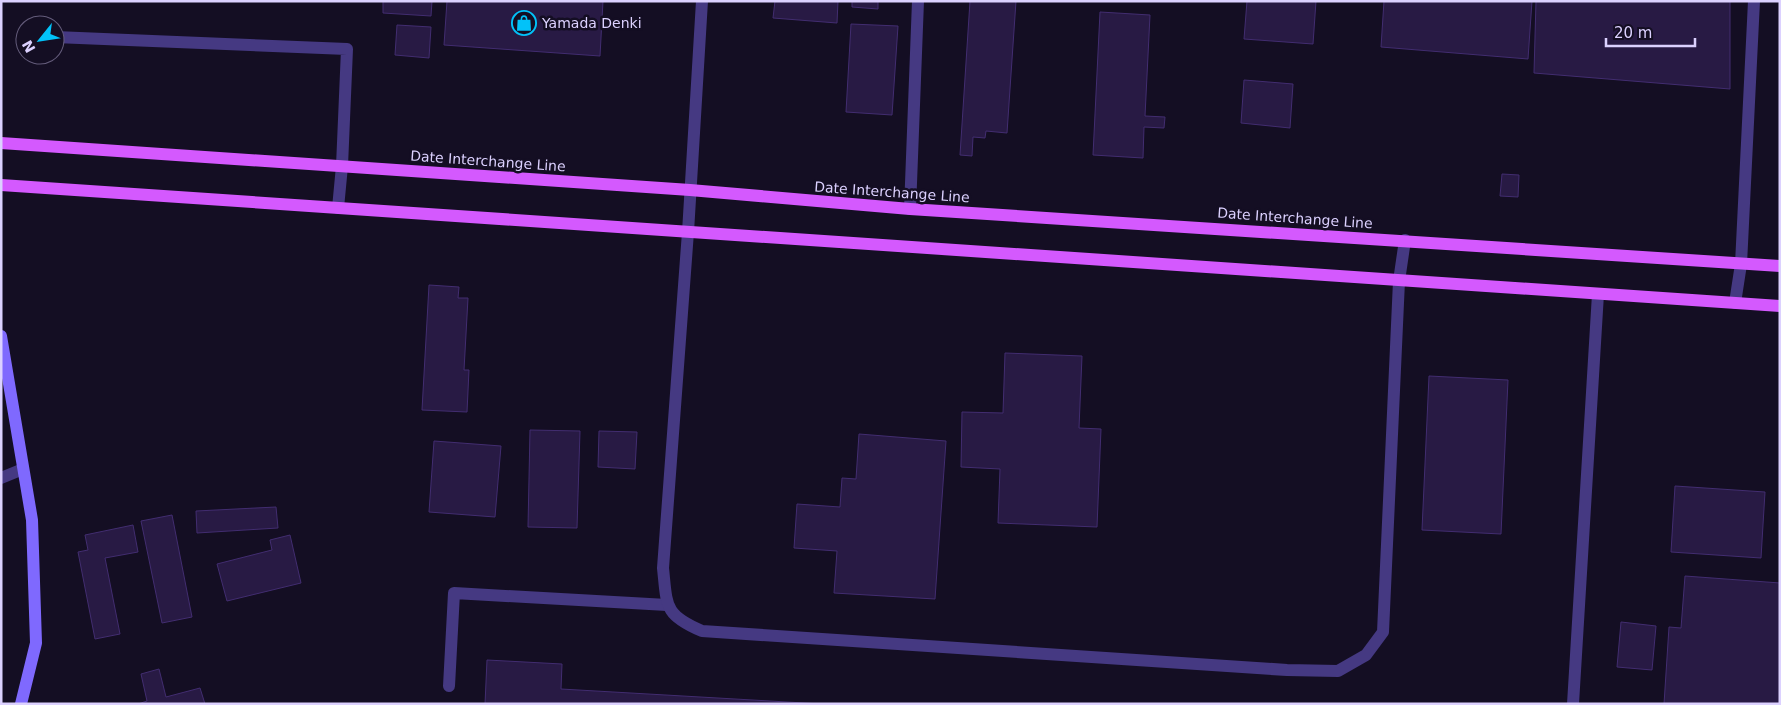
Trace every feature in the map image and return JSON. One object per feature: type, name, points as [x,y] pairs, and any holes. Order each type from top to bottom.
[{"type":"main road","name":"Date Interchange Line","points":[[1,143],[690,190],[910,209],[1780,266]]},
{"type":"main road","points":[[1,185],[1780,306]]},
{"type":"street","points":[[702,1],[688,232],[663,568],[667,605],[680,622],[702,631],[1287,670],[1338,671],[1366,654],[1383,632],[1399,281],[1405,240]]},
{"type":"street","points":[[910,209],[918,1]]},
{"type":"street","points":[[1735,303],[1741,264],[1754,1]]},
{"type":"street","points":[[65,38],[347,49],[342,166],[338,208]]},
{"type":"street","points":[[1573,704],[1598,294]]},
{"type":"street","points":[[1,336],[32,520],[36,643],[21,704]]},
{"type":"street","points":[[1,478],[24,469]]},
{"type":"street","points":[[449,686],[454,593],[667,605]]},
{"type":"building","points":[[383,1],[432,1],[431,16],[383,13]]},
{"type":"building","name":"Yamada Denki","points":[[447,1],[603,1],[600,56],[444,45]]},
{"type":"building","points":[[775,1],[838,1],[837,23],[773,18]]},
{"type":"building","points":[[852,1],[878,1],[878,9],[852,7]]},
{"type":"building","points":[[970,1],[1016,1],[1007,133],[986,131],[985,138],[973,137],[972,156],[960,155]]},
{"type":"building","points":[[1247,1],[1316,1],[1313,44],[1244,39]]},
{"type":"building","points":[[1384,1],[1532,1],[1528,59],[1381,47]]},
{"type":"building","points":[[1536,1],[1730,1],[1730,89],[1534,73]]},
{"type":"building","points":[[1100,12],[1150,15],[1145,116],[1165,117],[1164,128],[1144,127],[1143,158],[1093,155]]},
{"type":"building","points":[[851,24],[898,26],[892,115],[846,112]]},
{"type":"building","points":[[397,25],[431,27],[429,58],[395,55]]},
{"type":"building","points":[[1244,80],[1293,84],[1290,128],[1241,123]]},
{"type":"building","points":[[1502,174],[1519,175],[1518,197],[1500,196]]},
{"type":"building","points":[[429,285],[459,287],[458,298],[468,298],[464,370],[469,370],[467,412],[422,410]]},
{"type":"building","points":[[1005,353],[1082,356],[1079,428],[1101,429],[1097,527],[998,523],[1000,469],[961,467],[962,412],[1003,413]]},
{"type":"building","points":[[1429,376],[1508,380],[1501,534],[1422,530]]},
{"type":"building","points":[[530,430],[580,431],[577,528],[528,527]]},
{"type":"building","points":[[599,431],[637,432],[635,469],[598,467]]},
{"type":"building","points":[[859,434],[946,441],[935,599],[834,593],[837,551],[794,548],[797,504],[840,507],[842,478],[856,479]]},
{"type":"building","points":[[434,441],[501,446],[495,517],[429,512]]},
{"type":"building","points":[[1675,486],[1765,492],[1761,558],[1671,552]]},
{"type":"building","points":[[276,507],[278,528],[197,533],[196,511]]},
{"type":"building","points":[[172,515],[192,617],[162,623],[141,521]]},
{"type":"building","points":[[133,525],[138,552],[105,558],[120,634],[95,639],[78,552],[88,550],[85,535]]},
{"type":"building","points":[[290,535],[301,583],[227,601],[217,564],[272,550],[270,540]]},
{"type":"building","points":[[1685,576],[1780,583],[1780,704],[1664,704],[1669,627],[1681,628]]},
{"type":"building","points":[[1621,622],[1656,626],[1652,670],[1617,667]]},
{"type":"building","points":[[487,660],[562,664],[561,689],[822,704],[485,704]]},
{"type":"building","points":[[159,669],[166,697],[200,688],[205,704],[138,704],[147,701],[141,674]]},
{"type":"place","name":"Yamada Denki","points":[[524,23]]}]
